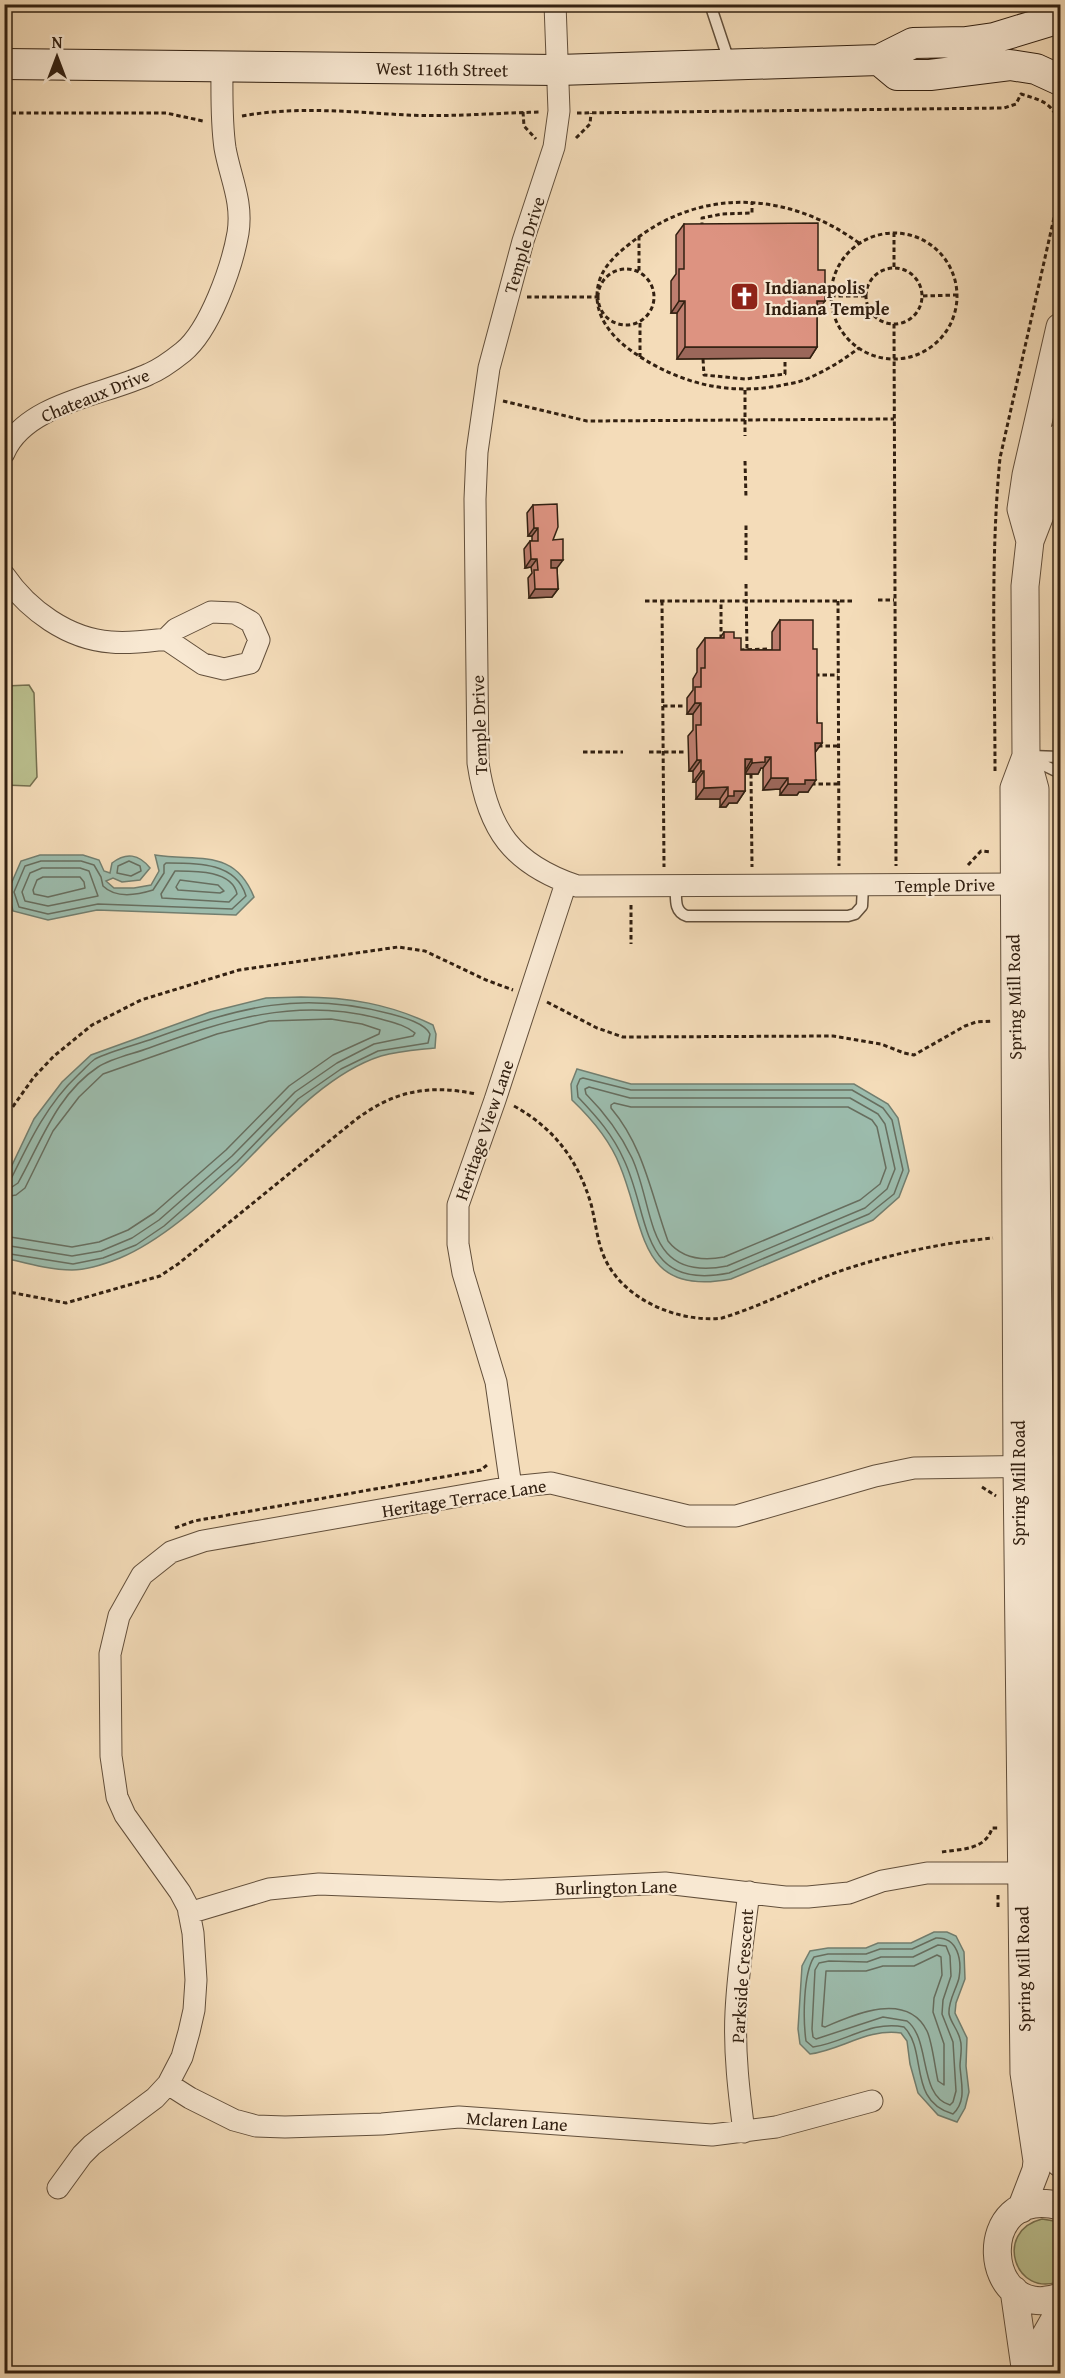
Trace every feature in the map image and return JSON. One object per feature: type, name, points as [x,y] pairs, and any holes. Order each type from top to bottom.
[{"type":"main road","name":"West 116th Street","points":[[4,64],[558,70],[879,60],[913,43],[966,42],[994,38],[1060,18]]},
{"type":"main road","points":[[879,60],[897,75],[930,75],[1010,65],[1027,67],[1060,80]]},
{"type":"street","name":"Temple Drive","points":[[555,4],[559,111],[554,147],[523,242],[489,368],[480,428],[475,499],[477,737],[482,790],[490,813],[516,853],[532,867],[577,886],[600,888],[1024,884]]},
{"type":"street","name":"Chateaux Drive","points":[[4,453],[24,425],[67,404],[148,375],[185,351],[196,338],[217,298],[238,232],[239,203],[226,150],[223,126],[222,65]]},
{"type":"street","name":"Spring Mill Road","points":[[1030,541],[1021,509],[1026,475],[1060,327]]},
{"type":"street","name":"Spring Mill Road","points":[[1022,2209],[1037,2161],[1024,2073],[1032,1873],[1039,1466],[1035,1056],[1024,884],[1035,789],[1026,756],[1025,586],[1030,541],[1047,497],[1060,437]]},
{"type":"street","points":[[4,575],[19,595],[38,612],[81,638],[111,642],[166,639]]},
{"type":"street","name":"Heritage View Lane","points":[[511,1487],[496,1382],[463,1273],[458,1244],[458,1205],[495,1100],[516,995],[566,883]]},
{"type":"street","name":"Heritage Terrace Lane","points":[[189,1912],[180,1892],[125,1815],[117,1797],[111,1756],[110,1654],[119,1616],[142,1575],[171,1552],[203,1541],[511,1487],[551,1483],[687,1516],[736,1516],[895,1471],[938,1466],[1039,1466]]},
{"type":"street","name":"Burlington Lane","points":[[189,1912],[269,1889],[319,1884],[501,1891],[665,1883],[808,1898],[849,1893],[882,1881],[927,1873],[1032,1873]]},
{"type":"street","name":"Spring Mill Road","points":[[1032,1873],[1047,2105],[1060,2163]]},
{"type":"street","name":"Parkside Crescent","points":[[744,2132],[737,2056],[736,2014],[740,1954],[749,1892]]},
{"type":"street","points":[[58,2188],[92,2145],[155,2098],[168,2084],[182,2057],[194,2010],[195,1952],[189,1912]]},
{"type":"street","name":"Mclaren Lane","points":[[168,2084],[234,2120],[256,2126],[329,2126],[459,2117],[712,2135],[744,2132],[809,2120],[872,2101]]},
{"type":"street","points":[[1060,2206],[1035,2204],[1022,2209],[1009,2219],[1000,2232],[996,2247],[997,2264],[1004,2278],[1014,2290],[1026,2297],[1040,2300],[1060,2297]]},
{"type":"street","points":[[1014,2290],[1026,2373]]},
{"type":"street","points":[[1042,2373],[1043,2340],[1060,2310]]},
{"type":"lane","points":[[710,4],[729,64]]},
{"type":"lane","points":[[1026,756],[1060,758]]},
{"type":"lane","points":[[1026,756],[1060,773]]},
{"type":"lane","points":[[676,887],[677,907],[682,914],[687,916],[848,916],[855,914],[862,906],[864,886]]},
{"type":"path","points":[[4,113],[166,113],[223,126],[237,117],[266,112],[310,109],[410,115],[559,111],[580,113],[1004,108],[1016,104],[1020,94],[1046,102],[1055,112],[1060,129]]},
{"type":"path","points":[[523,112],[524,126],[538,140],[536,147]]},
{"type":"path","points":[[735,202],[735,213]]},
{"type":"path","points":[[859,243],[807,213],[784,206],[735,202],[700,207],[661,222],[639,236],[612,259],[600,277],[597,297],[600,316],[609,331],[622,344],[666,372],[704,385],[745,390],[802,381],[832,367],[860,348]]},
{"type":"path","points":[[702,232],[702,218],[752,213],[752,202]]},
{"type":"path","points":[[894,232],[894,267]]},
{"type":"path","points":[[894,232],[918,237],[938,251],[952,271],[957,295],[952,319],[939,339],[919,353],[894,358],[871,354],[860,348],[842,331],[832,308],[831,296],[841,261],[859,243],[870,237],[894,232]]},
{"type":"path","points":[[639,236],[639,272]]},
{"type":"path","points":[[894,267],[905,269],[914,275],[923,296],[914,316],[905,322],[894,324],[883,322],[873,316],[867,307],[865,296],[867,285],[873,275],[883,269],[894,267]]},
{"type":"path","points":[[626,268],[646,276],[655,297],[646,317],[626,325],[615,323],[605,317],[599,308],[597,297],[599,286],[605,276],[615,270],[626,268]]},
{"type":"path","points":[[923,296],[957,295]]},
{"type":"path","points":[[831,296],[865,296]]},
{"type":"path","points":[[522,297],[597,297]]},
{"type":"path","points":[[640,321],[640,357]]},
{"type":"path","points":[[894,324],[896,868]]},
{"type":"path","points":[[703,360],[704,375],[735,379],[785,374],[785,360]]},
{"type":"path","points":[[735,379],[735,389]]},
{"type":"path","points":[[753,379],[753,389]]},
{"type":"path","points":[[745,390],[745,436]]},
{"type":"path","points":[[500,401],[587,421],[894,419]]},
{"type":"path","points":[[745,461],[746,498]]},
{"type":"path","points":[[1060,520],[1060,736]]},
{"type":"path","points":[[746,523],[746,560]]},
{"type":"path","points":[[746,584],[747,649]]},
{"type":"path","points":[[878,600],[894,600]]},
{"type":"path","points":[[645,601],[854,601]]},
{"type":"path","points":[[662,601],[664,869]]},
{"type":"path","points":[[721,601],[721,641]]},
{"type":"path","points":[[838,601],[839,868],[844,868]]},
{"type":"path","points":[[740,658],[740,649],[770,649]]},
{"type":"path","points":[[810,675],[838,675]]},
{"type":"path","points":[[663,706],[685,706]]},
{"type":"path","points":[[816,746],[838,746]]},
{"type":"path","points":[[583,752],[623,752]]},
{"type":"path","points":[[648,752],[686,752]]},
{"type":"path","points":[[741,869],[752,869],[751,774]]},
{"type":"path","points":[[809,784],[838,784]]},
{"type":"path","points":[[1060,794],[1060,844]]},
{"type":"path","points":[[631,900],[631,944]]},
{"type":"path","points":[[4,1119],[34,1077],[74,1038],[92,1025],[141,1000],[239,970],[398,947],[425,951],[516,995],[550,1003],[597,1028],[623,1037],[833,1036],[880,1044],[914,1055],[965,1026],[994,1020]]},
{"type":"path","points":[[4,1292],[66,1303],[160,1276],[178,1264],[354,1121],[381,1103],[405,1093],[432,1090],[457,1090],[515,1107],[534,1119],[562,1143],[584,1183],[606,1262],[623,1283],[638,1296],[671,1313],[710,1319],[722,1318],[844,1270],[897,1253],[952,1242],[995,1238]]},
{"type":"path","points":[[172,1530],[205,1519],[481,1470],[490,1461]]},
{"type":"path","points":[[976,1484],[997,1497]]},
{"type":"path","points":[[935,1853],[981,1844],[988,1839],[992,1828],[998,1828]]},
{"type":"green space","points":[[29,685],[34,693],[37,777],[30,786],[5,785],[5,686]]},
{"type":"green space","points":[[1042,2219],[1060,2222],[1060,2281],[1044,2284],[1031,2281],[1022,2272],[1016,2261],[1014,2249],[1018,2236],[1027,2226]]},
{"type":"water","points":[[40,855],[83,855],[99,860],[104,871],[110,873],[112,863],[117,859],[132,856],[146,863],[150,868],[140,880],[122,882],[113,878],[106,881],[114,888],[151,885],[159,871],[155,855],[213,860],[236,871],[246,881],[254,897],[236,915],[97,910],[48,920],[13,911],[8,891],[21,861]]},
{"type":"water","points":[[301,997],[352,1000],[385,1007],[417,1018],[433,1025],[436,1034],[435,1048],[381,1056],[345,1073],[295,1112],[190,1212],[137,1250],[120,1258],[78,1270],[46,1268],[5,1258],[5,1180],[34,1119],[62,1082],[91,1055],[210,1012],[266,998]]},
{"type":"water","points":[[577,1069],[631,1084],[854,1084],[888,1104],[898,1118],[909,1171],[899,1197],[873,1220],[731,1279],[701,1282],[678,1278],[662,1268],[650,1253],[616,1156],[600,1130],[572,1100],[571,1084]]},
{"type":"water","points":[[934,1932],[947,1932],[956,1936],[964,1952],[965,1979],[956,2003],[955,2013],[967,2038],[966,2066],[969,2092],[965,2108],[957,2122],[938,2115],[918,2093],[910,2064],[907,2041],[901,2033],[889,2032],[866,2036],[810,2054],[800,2044],[798,2029],[802,1966],[810,1951],[828,1948],[866,1948],[878,1943],[911,1943]]},
{"type":"building","name":"Indianapolis Indiana Temple","points":[[818,223],[818,270],[825,270],[825,301],[817,301],[817,347],[685,347],[685,301],[679,301],[679,269],[684,269],[684,224]]},
{"type":"building","points":[[557,504],[558,527],[553,540],[563,539],[563,560],[551,560],[551,568],[557,568],[558,589],[535,589],[534,570],[538,570],[537,559],[531,559],[530,541],[538,541],[538,528],[534,528],[533,505]]},
{"type":"building","points":[[780,620],[813,620],[813,649],[817,649],[817,723],[822,723],[822,743],[815,743],[816,780],[805,780],[805,784],[788,784],[788,778],[771,778],[771,757],[765,757],[765,762],[752,763],[752,759],[745,759],[745,791],[734,791],[734,796],[728,796],[728,787],[704,788],[704,771],[701,771],[701,760],[697,760],[696,725],[701,725],[701,703],[695,703],[695,687],[701,687],[701,668],[705,668],[705,638],[724,638],[724,632],[734,632],[734,638],[741,638],[741,650],[780,650]]},
{"type":"place","name":"Indianapolis Indiana Temple","points":[[744,297]]}]
